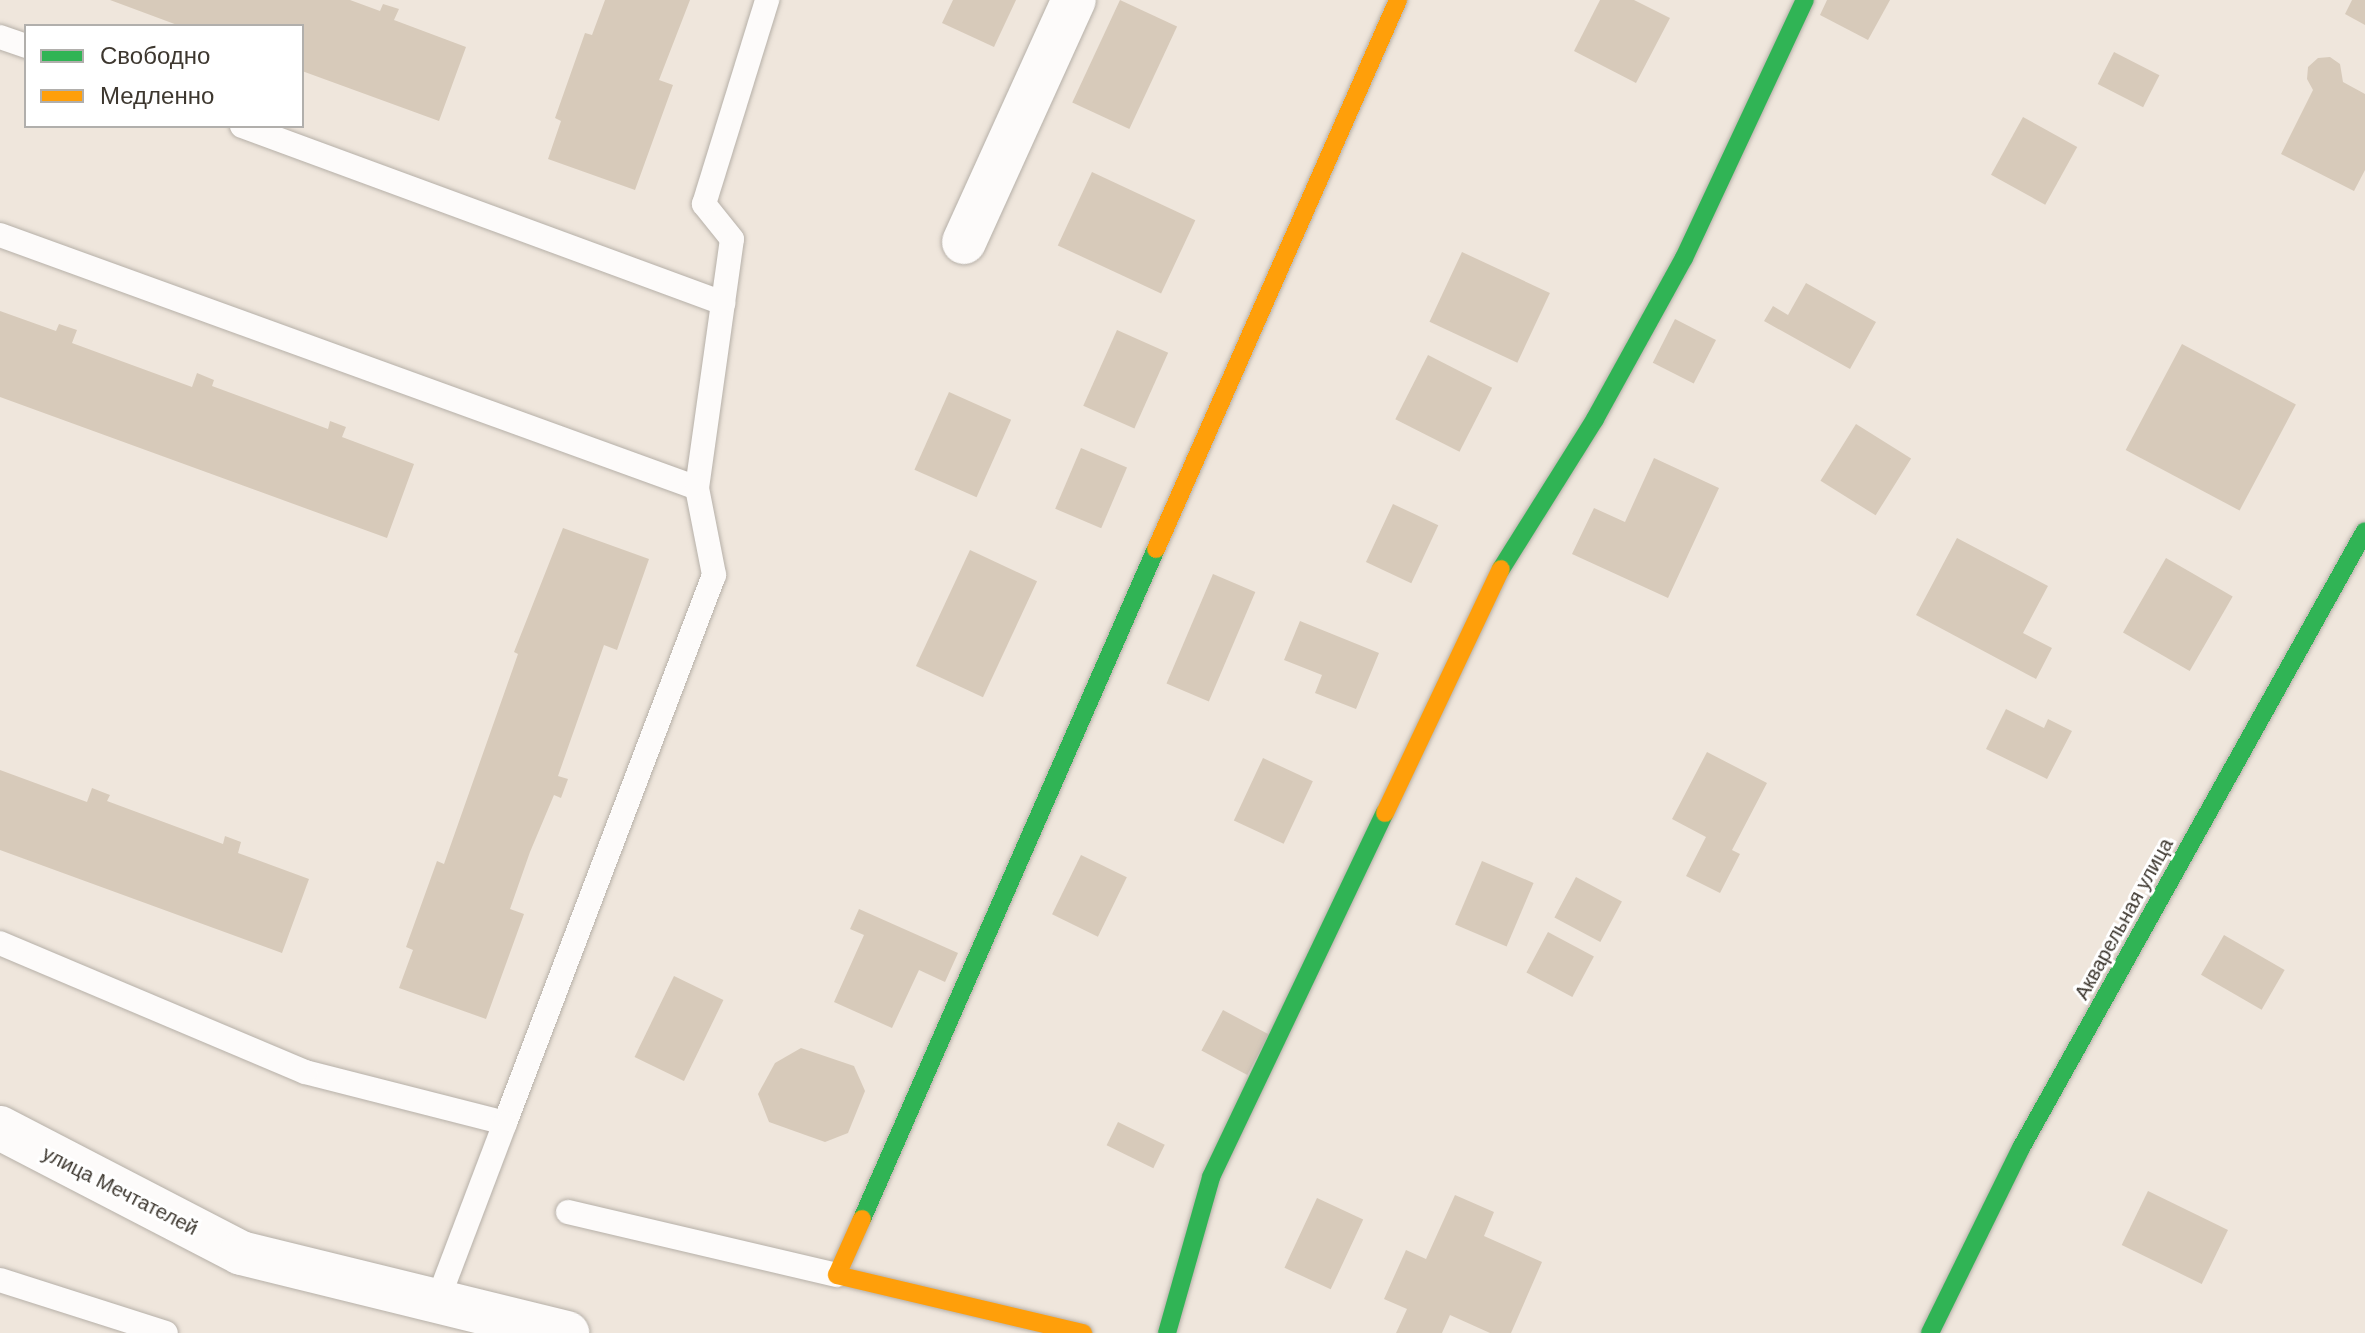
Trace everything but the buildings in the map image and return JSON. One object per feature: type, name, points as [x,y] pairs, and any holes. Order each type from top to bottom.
[{"type":"street","points":[[964,242],[1074,0]]},
{"type":"street","points":[[1083,1333],[837,1275],[1398,0]]},
{"type":"street","points":[[1167,1333],[1211,1177],[1512,546],[1595,419],[1684,258],[1805,0]]},
{"type":"street","name":"Акварельная улица","points":[[1930,1333],[2021,1148],[2365,531]]},
{"type":"street","name":"улица Мечтателей","points":[[0,1128],[241,1253],[437,1302],[495,1325],[567,1333]]},
{"type":"lane","points":[[437,1302],[714,575],[697,488],[732,239],[704,204],[767,0]]},
{"type":"lane","points":[[0,37],[24,45]]},
{"type":"lane","points":[[247,128],[723,303]]},
{"type":"lane","points":[[0,235],[697,488]]},
{"type":"lane","points":[[0,943],[305,1072],[505,1123]]},
{"type":"lane","points":[[568,1212],[837,1275]]},
{"type":"lane","points":[[0,1280],[166,1333]]},
{"type":"traffic: fast","points":[[1501,569],[1595,419],[1684,258],[1805,0]]},
{"type":"traffic: fast","points":[[1930,1333],[2021,1148],[2365,531]]},
{"type":"traffic: fast","points":[[862,1219],[1156,549]]},
{"type":"traffic: fast","points":[[1167,1333],[1211,1177],[1385,813]]},
{"type":"traffic: slow","points":[[1156,549],[1398,0]]},
{"type":"traffic: slow","points":[[1385,813],[1501,569]]},
{"type":"traffic: slow","points":[[862,1219],[837,1275],[1083,1333]]}]
